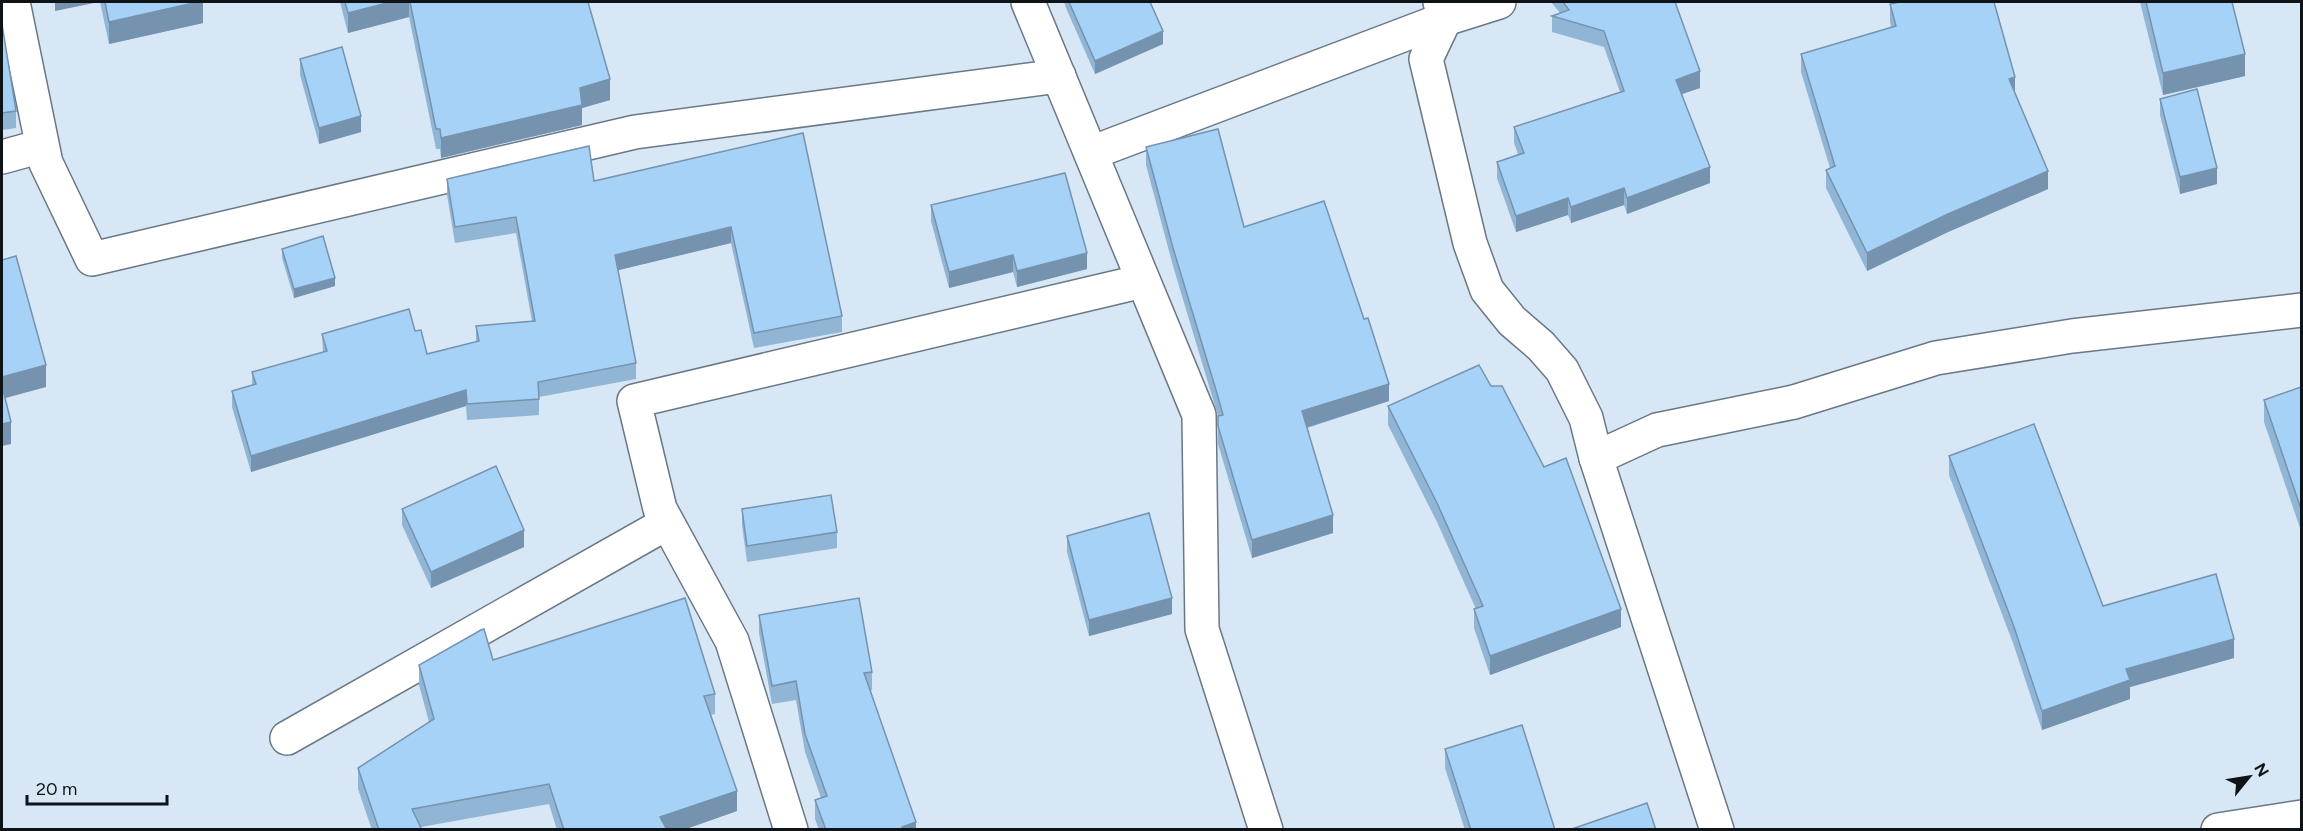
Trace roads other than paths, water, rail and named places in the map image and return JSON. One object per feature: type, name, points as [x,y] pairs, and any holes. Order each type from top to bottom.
[{"type":"street","points":[[13,2],[46,163],[92,259],[635,132],[1059,76]]},
{"type":"street","points":[[1028,2],[1199,415],[1202,628],[1266,830]]},
{"type":"street","points":[[1091,153],[1443,10],[1499,2]]},
{"type":"street","points":[[1443,10],[1426,59],[1470,243],[1487,290],[1512,321],[1541,346],[1562,370],[1586,418],[1596,458],[1717,830]]},
{"type":"street","points":[[2,157],[42,146]]},
{"type":"street","points":[[791,830],[732,641],[660,509],[634,401],[1143,281]]},
{"type":"street","points":[[1596,458],[1657,430],[1794,402],[1935,358],[2072,336],[2301,310]]},
{"type":"street","points":[[287,738],[667,523]]},
{"type":"street","points":[[2218,830],[2301,818]]}]
